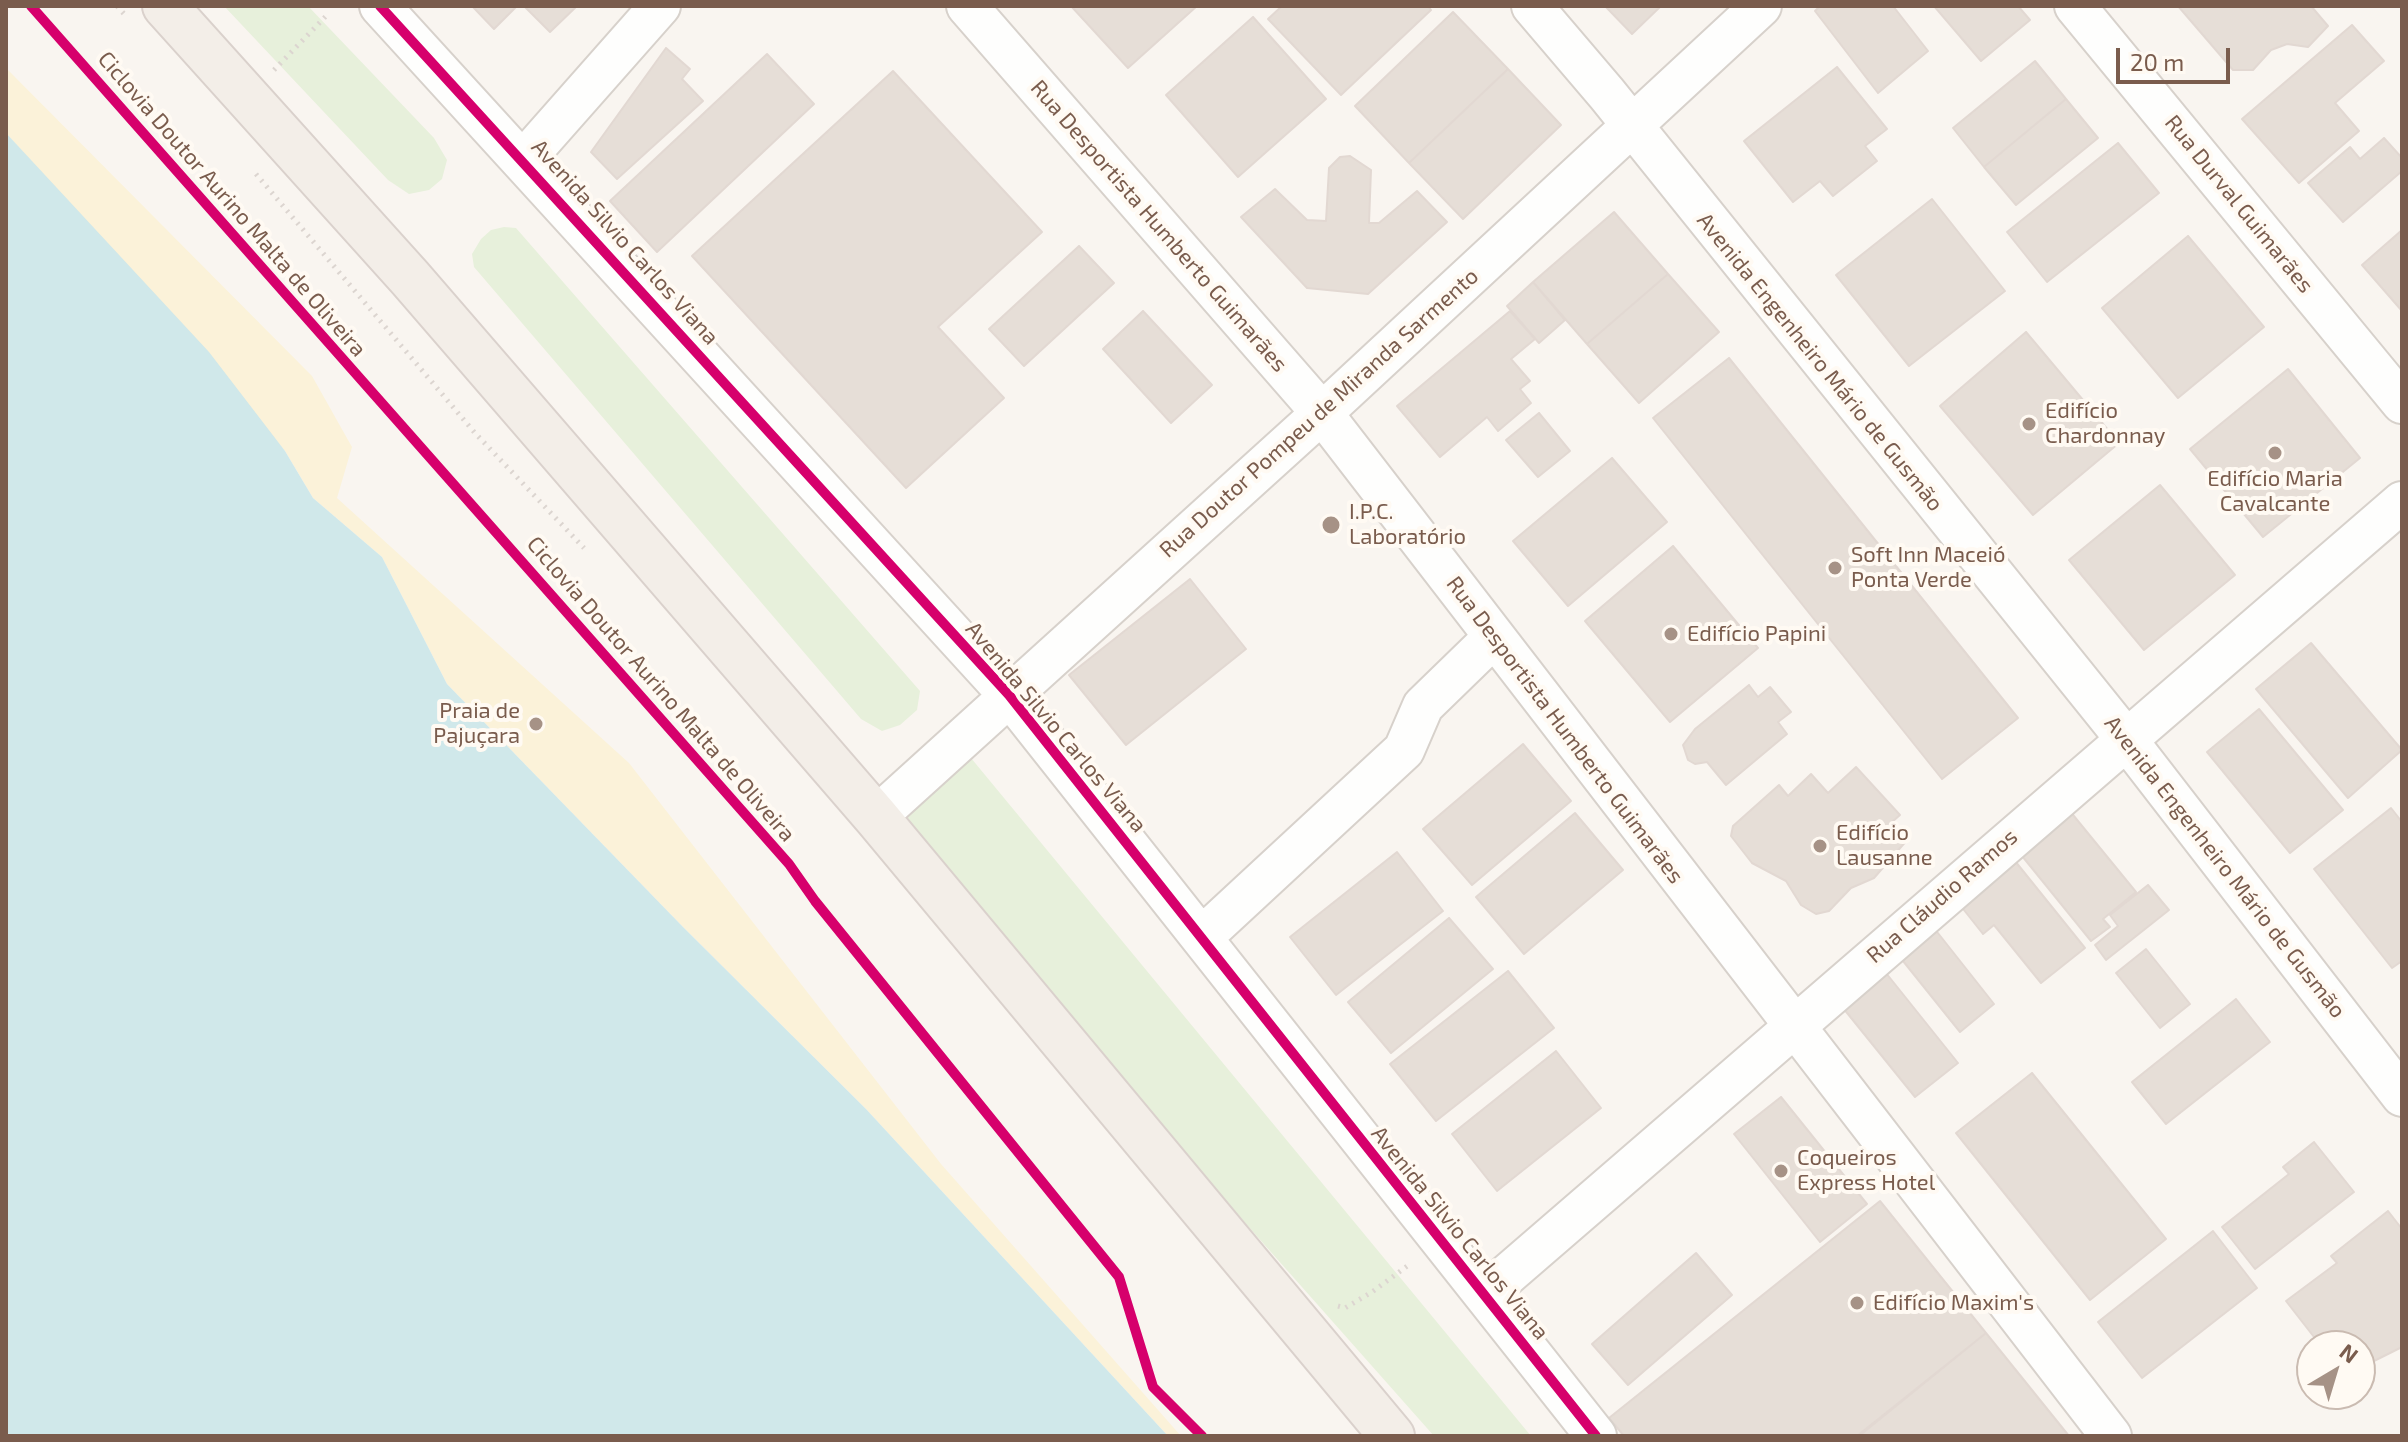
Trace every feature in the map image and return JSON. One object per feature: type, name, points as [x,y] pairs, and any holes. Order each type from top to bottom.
[{"type":"main road","points":[[165,6],[410,278],[876,817],[1392,1436]]},
{"type":"street","name":"Avenida Silvio Carlos Viana","points":[[380,6],[524,160],[1009,695],[1596,1436]]},
{"type":"street","points":[[524,160],[660,6]]},
{"type":"street","name":"Rua Desportista Humberto Guimarães","points":[[967,6],[1322,413],[1791,1026],[2111,1436]]},
{"type":"street","name":"Avenida Engenheiro Mário de Gusmão","points":[[1532,6],[2126,739],[2402,1096]]},
{"type":"street","name":"Rua Doutor Pompeu de Miranda Sarmento","points":[[876,817],[1322,413],[1761,6]]},
{"type":"street","name":"Rua Durval Guimarães","points":[[2075,6],[2402,403]]},
{"type":"street","name":"Rua Cláudio Ramos","points":[[1485,1294],[1791,1026],[2402,502]]},
{"type":"street","points":[[1202,937],[1404,750],[1423,706],[1494,637]]},
{"type":"path","points":[[274,71],[326,16]]},
{"type":"path","points":[[1331,1305],[1345,1308],[1440,1242]]},
{"type":"green space","points":[[224,6],[308,6],[434,138],[447,160],[442,179],[429,190],[409,194],[388,180]]},
{"type":"green space","points":[[516,228],[920,691],[917,710],[900,725],[882,731],[861,719],[474,267],[472,254],[481,239],[491,230]]},
{"type":"green space","points":[[971,758],[1531,1436],[1434,1436],[904,838],[903,818]]},
{"type":"sand","name":"Praia de Pajuçara","points":[[6,68],[312,376],[352,447],[337,498],[629,763],[941,1164],[1181,1436],[1168,1436],[866,1109],[683,927],[447,684],[382,557],[313,498],[285,451],[6,133]]},
{"type":"water","points":[[6,133],[209,352],[285,451],[313,498],[382,557],[447,684],[683,927],[866,1109],[1168,1436],[6,1436]]},
{"type":"building","points":[[472,6],[517,6],[494,29]]},
{"type":"building","points":[[524,6],[577,6],[550,32]]},
{"type":"building","points":[[1071,6],[1197,6],[1128,68]]},
{"type":"building","points":[[1282,6],[1428,6],[1431,10],[1341,95],[1268,19]]},
{"type":"building","points":[[1605,6],[1661,6],[1632,34]]},
{"type":"building","points":[[1820,6],[1893,6],[1928,51],[1878,93],[1815,11]]},
{"type":"building","points":[[1934,6],[2018,6],[2030,20],[1981,61]]},
{"type":"building","points":[[2178,6],[2311,6],[2328,26],[2308,47],[2287,44],[2271,50],[2253,70],[2233,70]]},
{"type":"building","points":[[1453,12],[1508,69],[1409,163],[1355,106]]},
{"type":"building","points":[[1253,17],[1326,99],[1238,177],[1166,95]]},
{"type":"building","points":[[2352,25],[2384,61],[2335,103],[2359,131],[2299,183],[2242,119]]},
{"type":"building","points":[[666,48],[690,69],[682,79],[703,101],[617,179],[591,152]]},
{"type":"building","points":[[767,54],[814,104],[657,252],[610,201]]},
{"type":"building","points":[[2035,61],[2066,99],[1984,167],[1953,128]]},
{"type":"building","points":[[1837,67],[1887,129],[1865,146],[1877,161],[1833,196],[1820,181],[1793,202],[1744,141]]},
{"type":"building","points":[[1508,69],[1561,125],[1463,219],[1409,163]]},
{"type":"building","points":[[893,71],[1042,232],[938,327],[1004,398],[906,488],[692,256]]},
{"type":"building","points":[[2066,99],[2098,138],[2016,205],[1984,167]]},
{"type":"building","points":[[2384,138],[2402,158],[2402,171],[2343,222],[2308,183],[2350,147],[2360,159]]},
{"type":"building","points":[[2118,143],[2159,193],[2047,282],[2007,232]]},
{"type":"building","points":[[1350,156],[1371,170],[1369,223],[1379,223],[1417,191],[1447,222],[1368,294],[1307,288],[1241,217],[1275,189],[1307,220],[1326,221],[1329,168],[1340,157]]},
{"type":"building","points":[[1932,199],[2005,291],[1909,366],[1836,275]]},
{"type":"building","points":[[1614,212],[1668,274],[1587,344],[1533,282]]},
{"type":"building","points":[[2402,230],[2402,311],[2362,265]]},
{"type":"building","points":[[2188,236],[2264,327],[2178,398],[2102,308]]},
{"type":"building","points":[[1079,246],[1114,283],[1024,366],[989,329]]},
{"type":"building","points":[[1668,274],[1719,332],[1639,403],[1587,344]]},
{"type":"building","points":[[1533,282],[1565,320],[1539,343],[1507,306]]},
{"type":"building","points":[[1143,311],[1212,385],[1171,423],[1103,349]]},
{"type":"building","points":[[1510,311],[1535,339],[1511,359],[1530,381],[1520,389],[1531,403],[1498,431],[1487,417],[1440,457],[1397,406]]},
{"type":"building","name":"Edifício Chardonnay","points":[[2026,332],[2119,443],[2033,515],[1940,406]]},
{"type":"building","name":"Soft Inn Maceió Ponta Verde","points":[[1729,358],[2018,718],[1942,779],[1653,418]]},
{"type":"building","name":"Edifício Maria Cavalcante","points":[[2288,369],[2360,458],[2263,537],[2190,449]]},
{"type":"building","points":[[1539,413],[1570,451],[1538,477],[1506,440]]},
{"type":"building","points":[[1612,458],[1667,522],[1568,606],[1513,541]]},
{"type":"building","points":[[2160,485],[2235,575],[2144,650],[2069,560]]},
{"type":"building","name":"Edifício Papini","points":[[1673,546],[1758,648],[1670,722],[1585,621]]},
{"type":"building","points":[[1190,579],[1246,649],[1126,745],[1069,675]]},
{"type":"building","points":[[2311,643],[2402,750],[2348,798],[2256,689]]},
{"type":"building","points":[[1749,685],[1758,697],[1770,687],[1791,712],[1778,722],[1787,734],[1726,785],[1707,762],[1695,764],[1688,760],[1683,745],[1695,729]]},
{"type":"building","points":[[2259,709],[2343,810],[2290,853],[2207,752]]},
{"type":"building","points":[[1523,744],[1571,801],[1472,885],[1423,829]]},
{"type":"building","name":"Edifício Lausanne","points":[[1856,767],[1900,815],[1892,822],[1908,839],[1874,878],[1851,888],[1829,911],[1816,914],[1801,905],[1786,881],[1752,863],[1731,836],[1733,826],[1779,785],[1788,796],[1811,774],[1828,793]]},
{"type":"building","points":[[2391,808],[2402,822],[2402,961],[2392,968],[2314,869]]},
{"type":"building","points":[[2069,810],[2136,892],[2103,919],[2110,927],[2091,941],[2018,851]]},
{"type":"building","points":[[1575,813],[1623,870],[1524,954],[1476,897]]},
{"type":"building","points":[[1397,852],[1443,911],[1336,995],[1290,937]]},
{"type":"building","points":[[2015,861],[2085,948],[2041,983],[1994,925],[1983,934],[1960,905]]},
{"type":"building","points":[[2148,885],[2169,910],[2106,960],[2095,945],[2118,926],[2110,915]]},
{"type":"building","points":[[1449,918],[1493,969],[1391,1053],[1348,1002]]},
{"type":"building","points":[[1930,923],[1994,1004],[1960,1032],[1895,951]]},
{"type":"building","points":[[2146,949],[2190,1004],[2160,1028],[2116,973]]},
{"type":"building","points":[[1878,963],[1958,1063],[1915,1097],[1835,998]]},
{"type":"building","points":[[1508,971],[1554,1028],[1436,1121],[1390,1064]]},
{"type":"building","points":[[2236,999],[2270,1042],[2166,1124],[2132,1082]]},
{"type":"building","points":[[1556,1051],[1601,1108],[1497,1191],[1452,1134]]},
{"type":"building","points":[[2032,1073],[2166,1239],[2090,1300],[1956,1133]]},
{"type":"building","points":[[1781,1097],[1867,1204],[1820,1242],[1734,1134]]},
{"type":"building","points":[[2314,1142],[2354,1192],[2255,1269],[2222,1227],[2289,1174],[2283,1167]]},
{"type":"building","name":"Edifício Maxim's","points":[[1880,1201],[1986,1333],[1859,1436],[1624,1436],[1609,1418]]},
{"type":"building","points":[[2388,1211],[2402,1229],[2402,1347],[2376,1360],[2376,1330],[2309,1330],[2286,1301],[2337,1263],[2331,1256]]},
{"type":"building","points":[[2213,1231],[2257,1288],[2142,1378],[2098,1322]]},
{"type":"building","points":[[1696,1253],[1732,1295],[1628,1385],[1592,1344]]},
{"type":"building","points":[[1986,1333],[2069,1436],[1857,1436]]},
{"type":"cycle path","name":"Ciclovia Doutor Aurino Malta de Oliveira","points":[[31,6],[789,864],[815,901],[1119,1277],[1153,1387],[1202,1436]]},
{"type":"cycle path","points":[[380,6],[1009,695],[1596,1436]]},
{"type":"place","name":"Edifício Chardonnay","points":[[2029,424]]},
{"type":"place","name":"Edifício Maria Cavalcante","points":[[2275,453]]},
{"type":"place","name":"I.P.C. Laboratório","points":[[1331,525]]},
{"type":"place","name":"Soft Inn Maceió Ponta Verde","points":[[1835,568]]},
{"type":"place","name":"Edifício Papini","points":[[1671,634]]},
{"type":"place","name":"Praia de Pajuçara","points":[[536,724]]},
{"type":"place","name":"Edifício Lausanne","points":[[1820,846]]},
{"type":"place","name":"Coqueiros Express Hotel","points":[[1781,1171]]},
{"type":"place","name":"Edifício Maxim's","points":[[1857,1303]]}]
